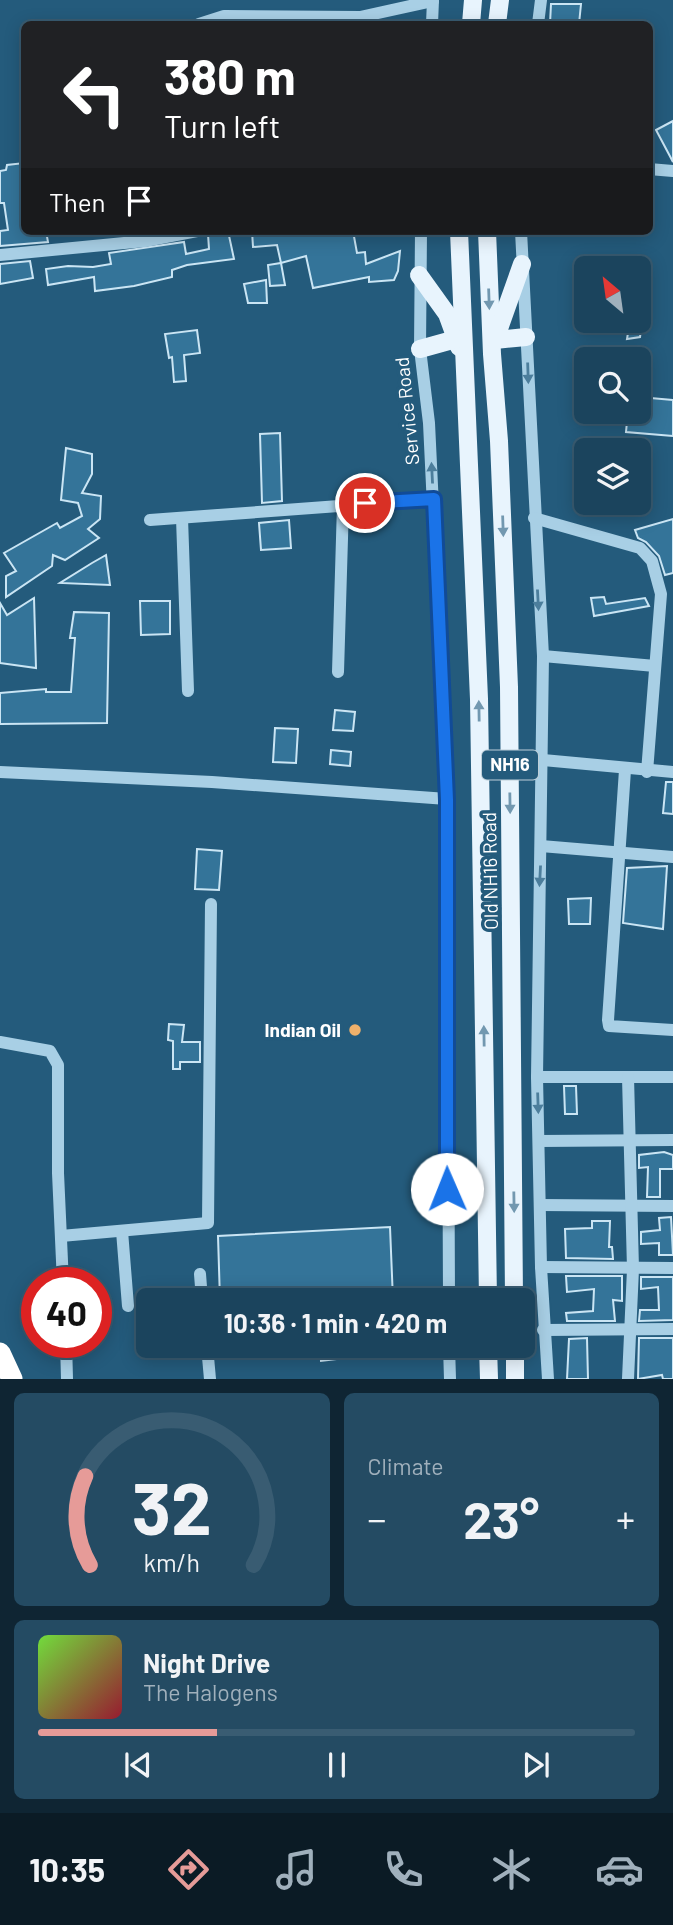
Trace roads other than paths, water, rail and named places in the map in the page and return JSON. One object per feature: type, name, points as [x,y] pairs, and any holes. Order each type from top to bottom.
[{"type":"highway","points":[[0,1353],[12,1379]]},
{"type":"main road","points":[[471,21],[473,0]]},
{"type":"main road","points":[[497,21],[500,0]]},
{"type":"main road","name":"Old NH16 Road","points":[[459,235],[479,699],[488,1288]]},
{"type":"main road","name":"Old NH16 Road","points":[[487,235],[509,687],[514,1288]]},
{"type":"main road","points":[[493,347],[522,264]]},
{"type":"main road","points":[[419,275],[447,314],[465,364]]},
{"type":"main road","points":[[493,347],[526,337]]},
{"type":"main road","points":[[420,349],[456,339]]},
{"type":"main road","points":[[488,1358],[489,1379]]},
{"type":"main road","points":[[515,1358],[515,1379]]},
{"type":"street","points":[[538,21],[541,0]]},
{"type":"street","points":[[204,21],[225,16],[360,21],[433,1],[432,21]]},
{"type":"street","points":[[653,169],[673,171]]},
{"type":"street","points":[[0,255],[145,241],[176,235]]},
{"type":"street","name":"Service Road","points":[[421,235],[420,349],[434,499],[447,800],[449,1288]]},
{"type":"street","points":[[522,235],[534,518],[543,656],[537,1077],[543,1330],[548,1379]]},
{"type":"street","points":[[150,520],[434,499]]},
{"type":"street","points":[[338,672],[342,505]]},
{"type":"street","points":[[182,518],[188,691]]},
{"type":"street","points":[[534,518],[640,548],[649,554],[661,594],[647,772]]},
{"type":"street","points":[[543,656],[655,666]]},
{"type":"street","points":[[543,760],[647,772],[673,772]]},
{"type":"street","points":[[625,769],[608,1020],[610,1026],[673,1030]]},
{"type":"street","points":[[0,772],[212,782],[447,800]]},
{"type":"street","points":[[541,846],[673,857]]},
{"type":"street","points":[[61,1236],[208,1223],[211,904]]},
{"type":"street","points":[[0,1042],[50,1051],[58,1065],[62,1267]]},
{"type":"street","points":[[537,1077],[673,1077]]},
{"type":"street","points":[[628,1077],[629,1204],[633,1269],[628,1379]]},
{"type":"street","points":[[539,1141],[673,1140]]},
{"type":"street","points":[[540,1205],[673,1206]]},
{"type":"street","points":[[122,1231],[128,1306]]},
{"type":"street","points":[[541,1267],[673,1268]]},
{"type":"street","points":[[200,1273],[201,1288]]},
{"type":"street","points":[[543,1330],[673,1329]]},
{"type":"street","points":[[67,1358],[68,1379]]},
{"type":"street","points":[[207,1358],[209,1379]]},
{"type":"street","points":[[449,1358],[450,1379]]},
{"type":"place","name":"Indian Oil","points":[[355,1030]]}]
